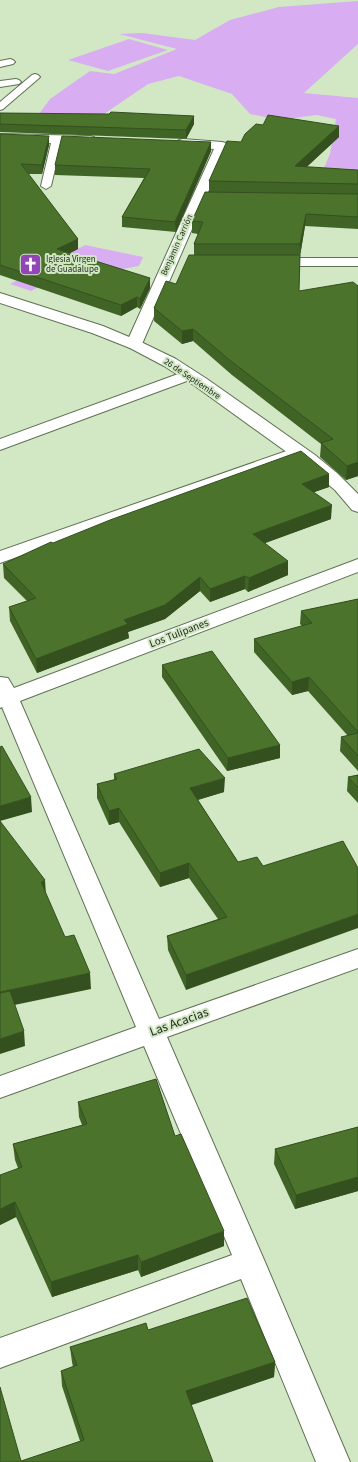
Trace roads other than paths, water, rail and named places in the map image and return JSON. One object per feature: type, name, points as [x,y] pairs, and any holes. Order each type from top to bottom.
[{"type":"street","points":[[0,138],[103,140]]},
{"type":"street","name":"Benjamin Carrión","points":[[134,344],[169,262],[222,146],[170,143]]},
{"type":"street","points":[[198,198],[214,199]]},
{"type":"street","points":[[169,262],[185,262]]},
{"type":"street","points":[[256,262],[358,262]]},
{"type":"street","name":"26 de Septiembre","points":[[0,298],[103,332],[155,354],[189,375],[298,452],[327,474],[357,502]]},
{"type":"street","points":[[0,445],[189,375]]},
{"type":"street","points":[[0,556],[298,452]]},
{"type":"street","name":"Los Tulipanes","points":[[3,694],[358,565]]},
{"type":"street","points":[[3,694],[250,1262],[333,1462]]},
{"type":"street","name":"Las Acacias","points":[[0,1087],[358,958]]},
{"type":"street","points":[[0,1353],[250,1262]]},
{"type":"lane","points":[[0,64],[10,62]]},
{"type":"lane","points":[[0,107],[35,78]]},
{"type":"lane","points":[[0,84],[16,82]]},
{"type":"lane","points":[[46,186],[57,139]]},
{"type":"place","name":"Iglesia Virgen de Guadalupe","points":[[30,264]]}]
